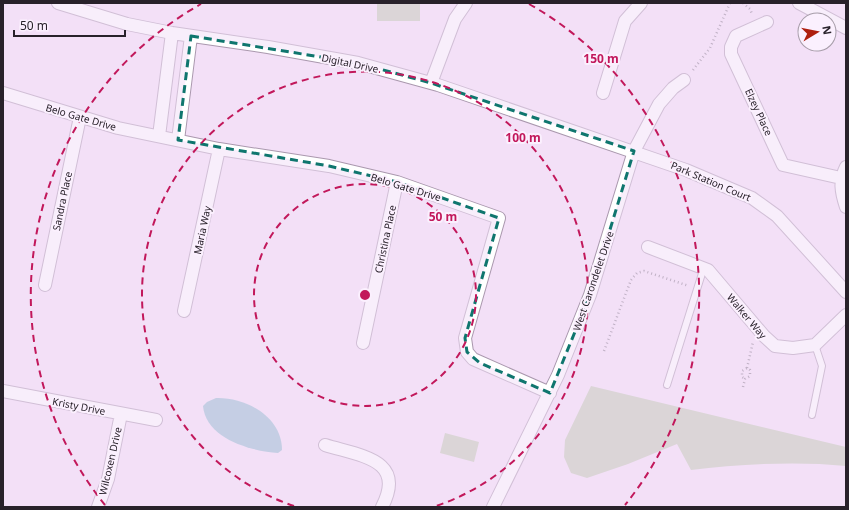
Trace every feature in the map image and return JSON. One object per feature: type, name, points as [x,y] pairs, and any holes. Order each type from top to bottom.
[{"type":"street","name":"Digital Drive","points":[[58,3],[127,24],[172,33],[358,63],[431,83],[634,152]]},
{"type":"street","points":[[431,83],[455,19],[466,3]]},
{"type":"street","points":[[603,93],[625,21],[641,3]]},
{"type":"street","points":[[799,3],[846,28]]},
{"type":"street","name":"Elzey Place","points":[[767,22],[736,36],[731,48],[731,54],[783,165],[843,173]]},
{"type":"street","points":[[160,136],[172,33]]},
{"type":"street","points":[[178,140],[191,36]]},
{"type":"street","name":"West Carondelet Drive","points":[[493,507],[550,393],[590,295],[634,152],[659,104],[673,88],[684,80]]},
{"type":"street","name":"Belo Gate Drive","points":[[3,93],[118,128],[219,149],[329,166],[397,182],[499,218],[465,338],[467,352],[480,363],[550,393]]},
{"type":"street","name":"Sandra Place","points":[[45,285],[80,117]]},
{"type":"street","name":"Maria Way","points":[[184,311],[219,149]]},
{"type":"street","name":"Park Station Court","points":[[634,152],[686,170],[752,198],[777,216],[846,292]]},
{"type":"street","points":[[843,173],[842,192],[846,206]]},
{"type":"street","name":"Christina Place","points":[[363,343],[397,182]]},
{"type":"street","name":"Walker Way","points":[[648,246],[704,268],[712,273],[770,343],[782,348],[815,345]]},
{"type":"street","points":[[815,345],[846,315]]},
{"type":"street","name":"Kristy Drive","points":[[3,391],[156,420]]},
{"type":"street","name":"Wilcoxen Drive","points":[[98,507],[108,479],[121,414]]},
{"type":"street","points":[[325,445],[378,462],[385,469],[390,487],[382,507]]},
{"type":"lane","points":[[667,385],[704,268]]},
{"type":"lane","points":[[812,415],[822,366],[815,345]]},
{"type":"path","points":[[684,80],[707,53],[730,3]]},
{"type":"path","points":[[604,351],[631,280],[637,273],[644,271],[697,289]]},
{"type":"path","points":[[745,379],[742,377],[742,371],[747,368],[753,342],[761,333]]},
{"type":"path","points":[[743,387],[745,379],[750,376],[750,370],[747,368]]},
{"type":"highlighted area","points":[[191,36],[358,63],[431,83],[634,151],[590,295],[550,393],[480,363],[467,352],[465,338],[499,218],[397,182],[329,166],[178,140]]},
{"type":"green space","points":[[377,3],[420,3],[420,21],[377,21]]},
{"type":"green space","points":[[591,386],[846,447],[846,466],[827,464],[768,464],[691,470],[677,444],[628,464],[587,478],[571,473],[564,457],[565,440]]},
{"type":"green space","points":[[445,433],[479,442],[474,462],[440,453]]},
{"type":"water","points":[[216,398],[239,401],[260,411],[276,428],[280,438],[282,450],[278,453],[267,452],[243,446],[221,435],[212,427],[206,417],[203,406],[207,402]]}]
